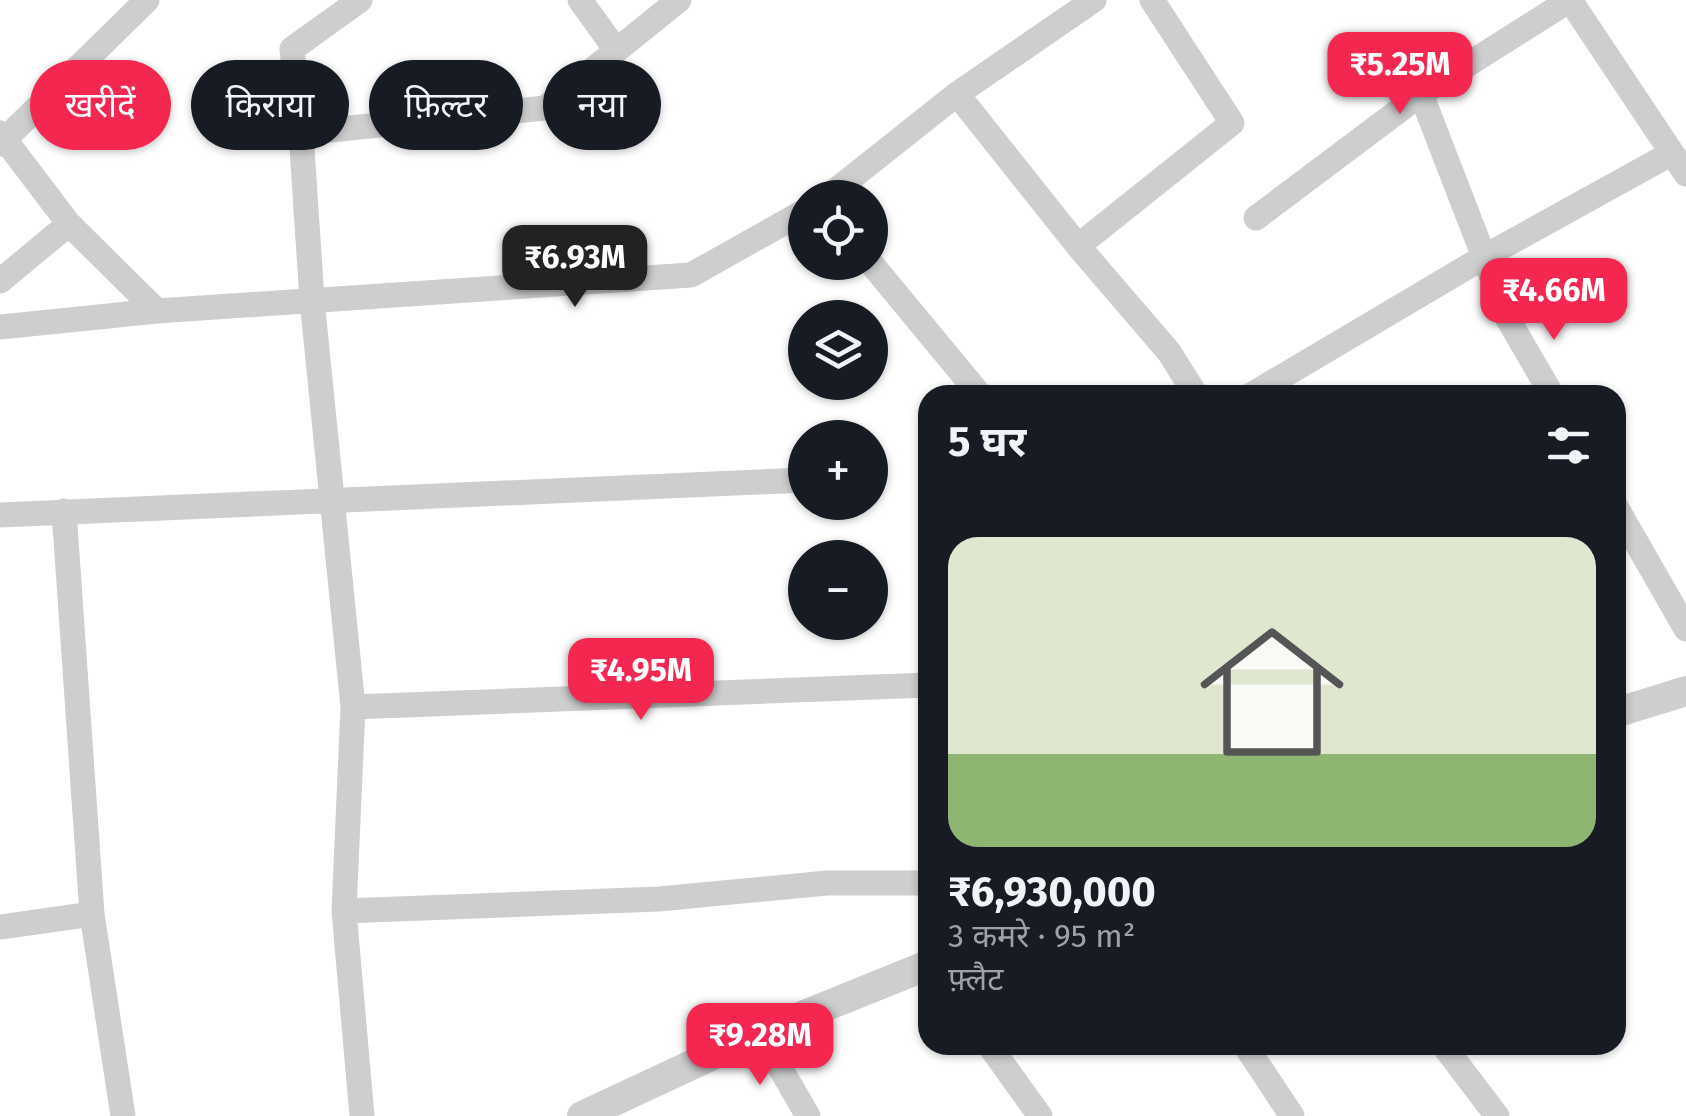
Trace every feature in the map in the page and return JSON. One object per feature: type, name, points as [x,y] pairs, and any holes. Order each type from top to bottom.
[{"type":"street","points":[[147,0],[2,139],[69,224],[157,311]]},
{"type":"street","points":[[293,60],[292,49],[360,0]]},
{"type":"street","points":[[580,0],[616,50]]},
{"type":"street","points":[[349,128],[545,108],[679,0]]},
{"type":"street","points":[[849,180],[958,94],[1094,0]]},
{"type":"street","points":[[1078,246],[1232,122],[1152,0]]},
{"type":"street","points":[[1256,218],[1421,94],[1570,0],[1679,164],[1484,257],[1268,385]]},
{"type":"street","points":[[958,94],[1078,246],[1169,352],[1190,385]]},
{"type":"street","points":[[1421,94],[1508,319],[1546,385]]},
{"type":"street","points":[[302,150],[312,300],[353,707],[344,911],[362,1116]]},
{"type":"street","points":[[0,327],[157,311],[691,276],[788,221]]},
{"type":"street","points":[[0,280],[69,224]]},
{"type":"street","points":[[885,280],[972,385]]},
{"type":"street","points":[[0,515],[788,481]]},
{"type":"street","points":[[64,511],[92,914],[123,1116]]},
{"type":"street","points":[[1626,524],[1686,629]]},
{"type":"street","points":[[353,707],[918,685]]},
{"type":"street","points":[[1626,710],[1686,691]]},
{"type":"street","points":[[344,911],[659,899],[827,883],[918,883]]},
{"type":"street","points":[[0,927],[92,914]]},
{"type":"street","points":[[601,1112],[760,1033],[918,968]]},
{"type":"street","points":[[760,1033],[808,1116]]},
{"type":"street","points":[[996,1055],[1040,1116]]},
{"type":"street","points":[[1252,1055],[1292,1116]]},
{"type":"street","points":[[1451,1055],[1497,1116]]}]
